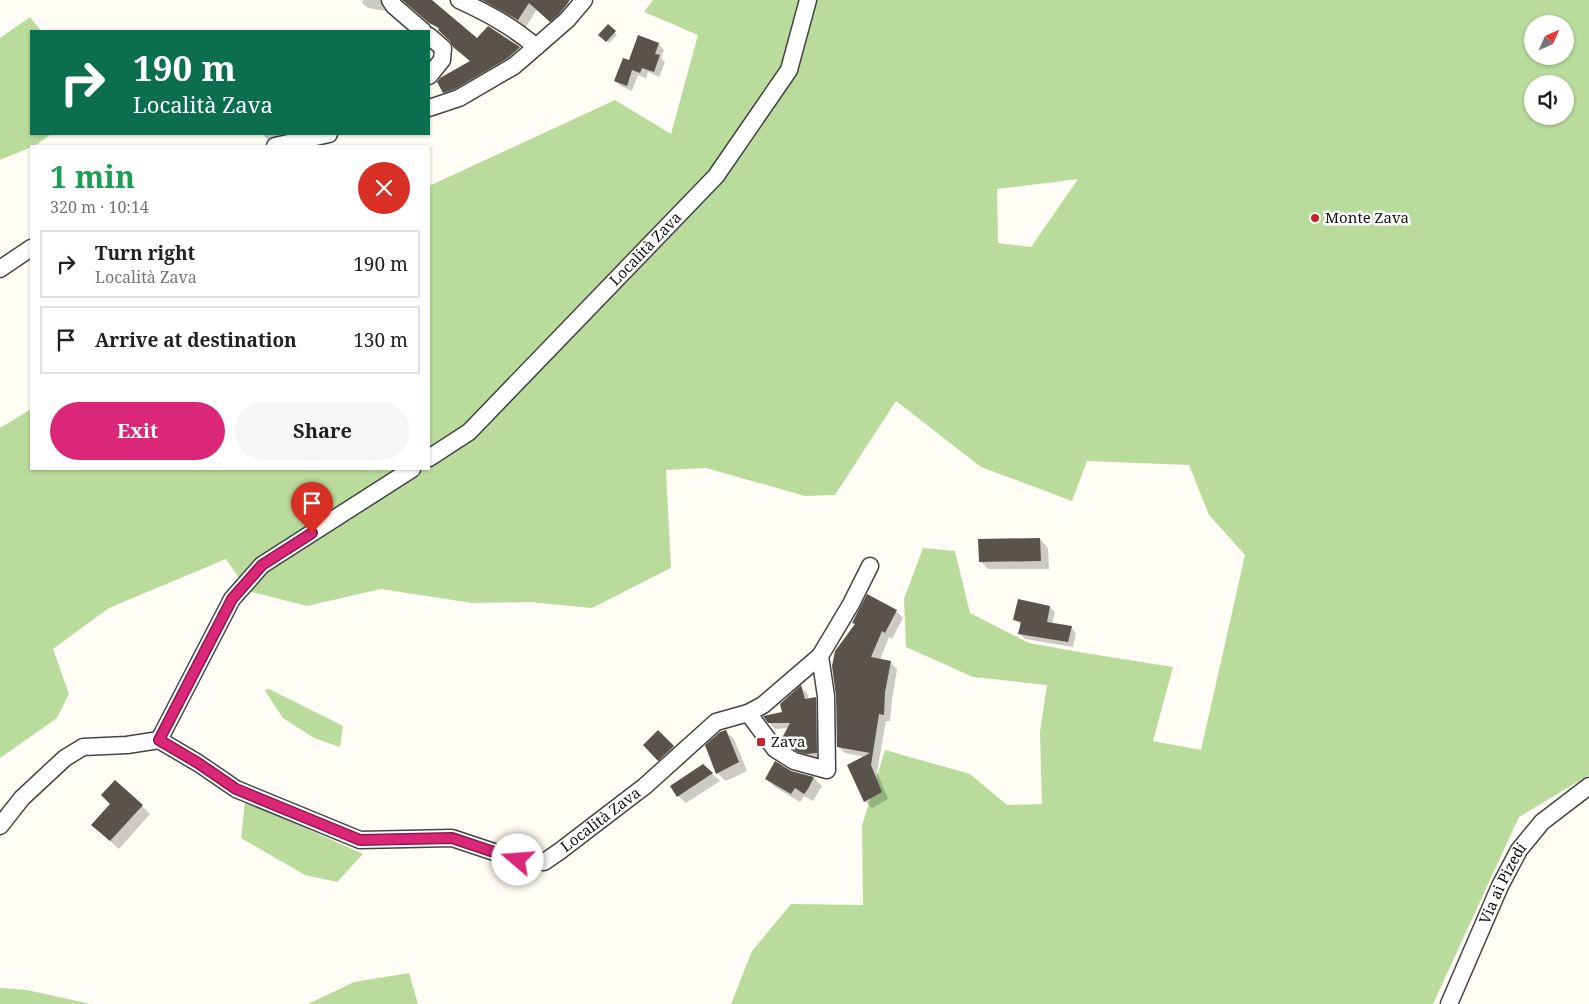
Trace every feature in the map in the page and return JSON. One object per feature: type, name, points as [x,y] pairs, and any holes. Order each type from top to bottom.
[{"type":"street","points":[[390,0],[394,6],[422,30]]},
{"type":"street","points":[[459,0],[489,14],[519,32],[536,47]]},
{"type":"street","points":[[430,108],[459,98],[514,66],[567,20],[584,0]]},
{"type":"street","name":"Località Zava","points":[[430,457],[469,432],[716,176],[789,70],[808,0]]},
{"type":"street","points":[[430,37],[443,48],[442,60],[430,75]]},
{"type":"street","points":[[280,145],[324,135]]},
{"type":"street","points":[[0,269],[30,249]]},
{"type":"street","points":[[0,826],[29,792],[65,758],[83,747],[127,745],[159,740],[232,599],[262,565],[410,470]]},
{"type":"street","name":"Località Zava","points":[[159,740],[198,763],[236,789],[360,840],[452,838],[518,860],[544,862],[645,786],[716,722],[748,713],[763,705],[820,656],[851,604],[870,566]]},
{"type":"street","points":[[748,713],[775,749],[794,761],[827,770],[826,696],[820,656]]},
{"type":"street","name":"Via ai Pizedi","points":[[1449,1004],[1496,895],[1519,850],[1542,822],[1589,786]]},
{"type":"green space","points":[[653,0],[1589,0],[1589,775],[1519,817],[1433,1004],[731,1004],[752,951],[791,904],[863,905],[862,826],[885,750],[970,774],[1007,805],[1042,804],[1040,732],[1047,685],[973,677],[906,647],[904,599],[923,548],[955,551],[970,613],[1029,643],[1173,667],[1153,741],[1201,750],[1245,555],[1209,515],[1189,465],[1087,461],[1072,501],[981,467],[896,401],[835,495],[805,496],[706,468],[666,470],[671,568],[592,608],[530,602],[472,603],[381,589],[307,606],[248,591],[226,559],[109,608],[53,649],[69,694],[57,718],[0,758],[0,428],[30,410],[30,470],[430,470],[430,186],[615,100],[671,134],[698,35],[644,12]],"holes":[[[1078,179],[1031,247],[998,243],[997,189]]]},
{"type":"green space","points":[[30,17],[40,30],[30,30],[30,135],[50,135],[36,145],[30,145],[30,148],[0,160],[0,38]]},
{"type":"green space","points":[[269,689],[343,726],[340,747],[314,738],[283,718],[265,690]]},
{"type":"green space","points":[[245,801],[363,854],[337,882],[305,875],[241,838]]},
{"type":"green space","points":[[409,973],[418,1004],[308,1004],[354,982]]},
{"type":"green space","points":[[0,988],[27,990],[91,1004],[0,1004]]},
{"type":"building","points":[[402,0],[432,0],[477,38],[488,26],[520,47],[508,58],[455,89],[443,93],[437,82],[440,78],[470,61],[453,47],[450,41],[438,30],[439,28],[429,23]]},
{"type":"building","points":[[482,0],[570,0],[550,22],[529,3],[518,20]]},
{"type":"building","points":[[608,24],[616,31],[606,42],[598,35]]},
{"type":"building","points":[[638,35],[659,43],[655,54],[660,55],[654,72],[642,68],[640,73],[632,70],[627,86],[614,81],[623,58],[629,60]]},
{"type":"building","points":[[1040,538],[1041,561],[979,562],[978,539]]},
{"type":"building","points":[[867,594],[897,610],[885,633],[882,631],[871,657],[891,661],[885,692],[884,715],[879,714],[871,765],[882,792],[864,802],[847,765],[870,753],[837,747],[836,696],[832,666],[835,651],[855,624],[852,623]]},
{"type":"building","points":[[1018,599],[1050,606],[1047,622],[1072,626],[1068,642],[1018,634],[1021,622],[1013,620]]},
{"type":"building","points":[[801,685],[805,699],[816,697],[817,753],[806,754],[798,752],[782,742],[781,740],[790,723],[768,723],[763,716],[782,712],[780,704]]},
{"type":"building","points":[[658,730],[674,746],[658,761],[643,745]]},
{"type":"building","points":[[726,730],[739,762],[716,774],[705,745],[720,732]]},
{"type":"building","points":[[775,761],[791,771],[814,777],[804,794],[795,788],[791,794],[765,779]]},
{"type":"building","points":[[703,764],[713,773],[677,797],[670,786]]},
{"type":"building","points":[[115,780],[143,805],[110,841],[91,825],[110,804],[101,795]]},
{"type":"place","name":"Monte Zava","points":[[1315,218]]},
{"type":"place","name":"Zava","points":[[761,742]]},
{"type":"route","points":[[312,533],[262,565],[232,599],[159,740],[198,763],[236,789],[360,840],[452,838],[518,860]]}]
